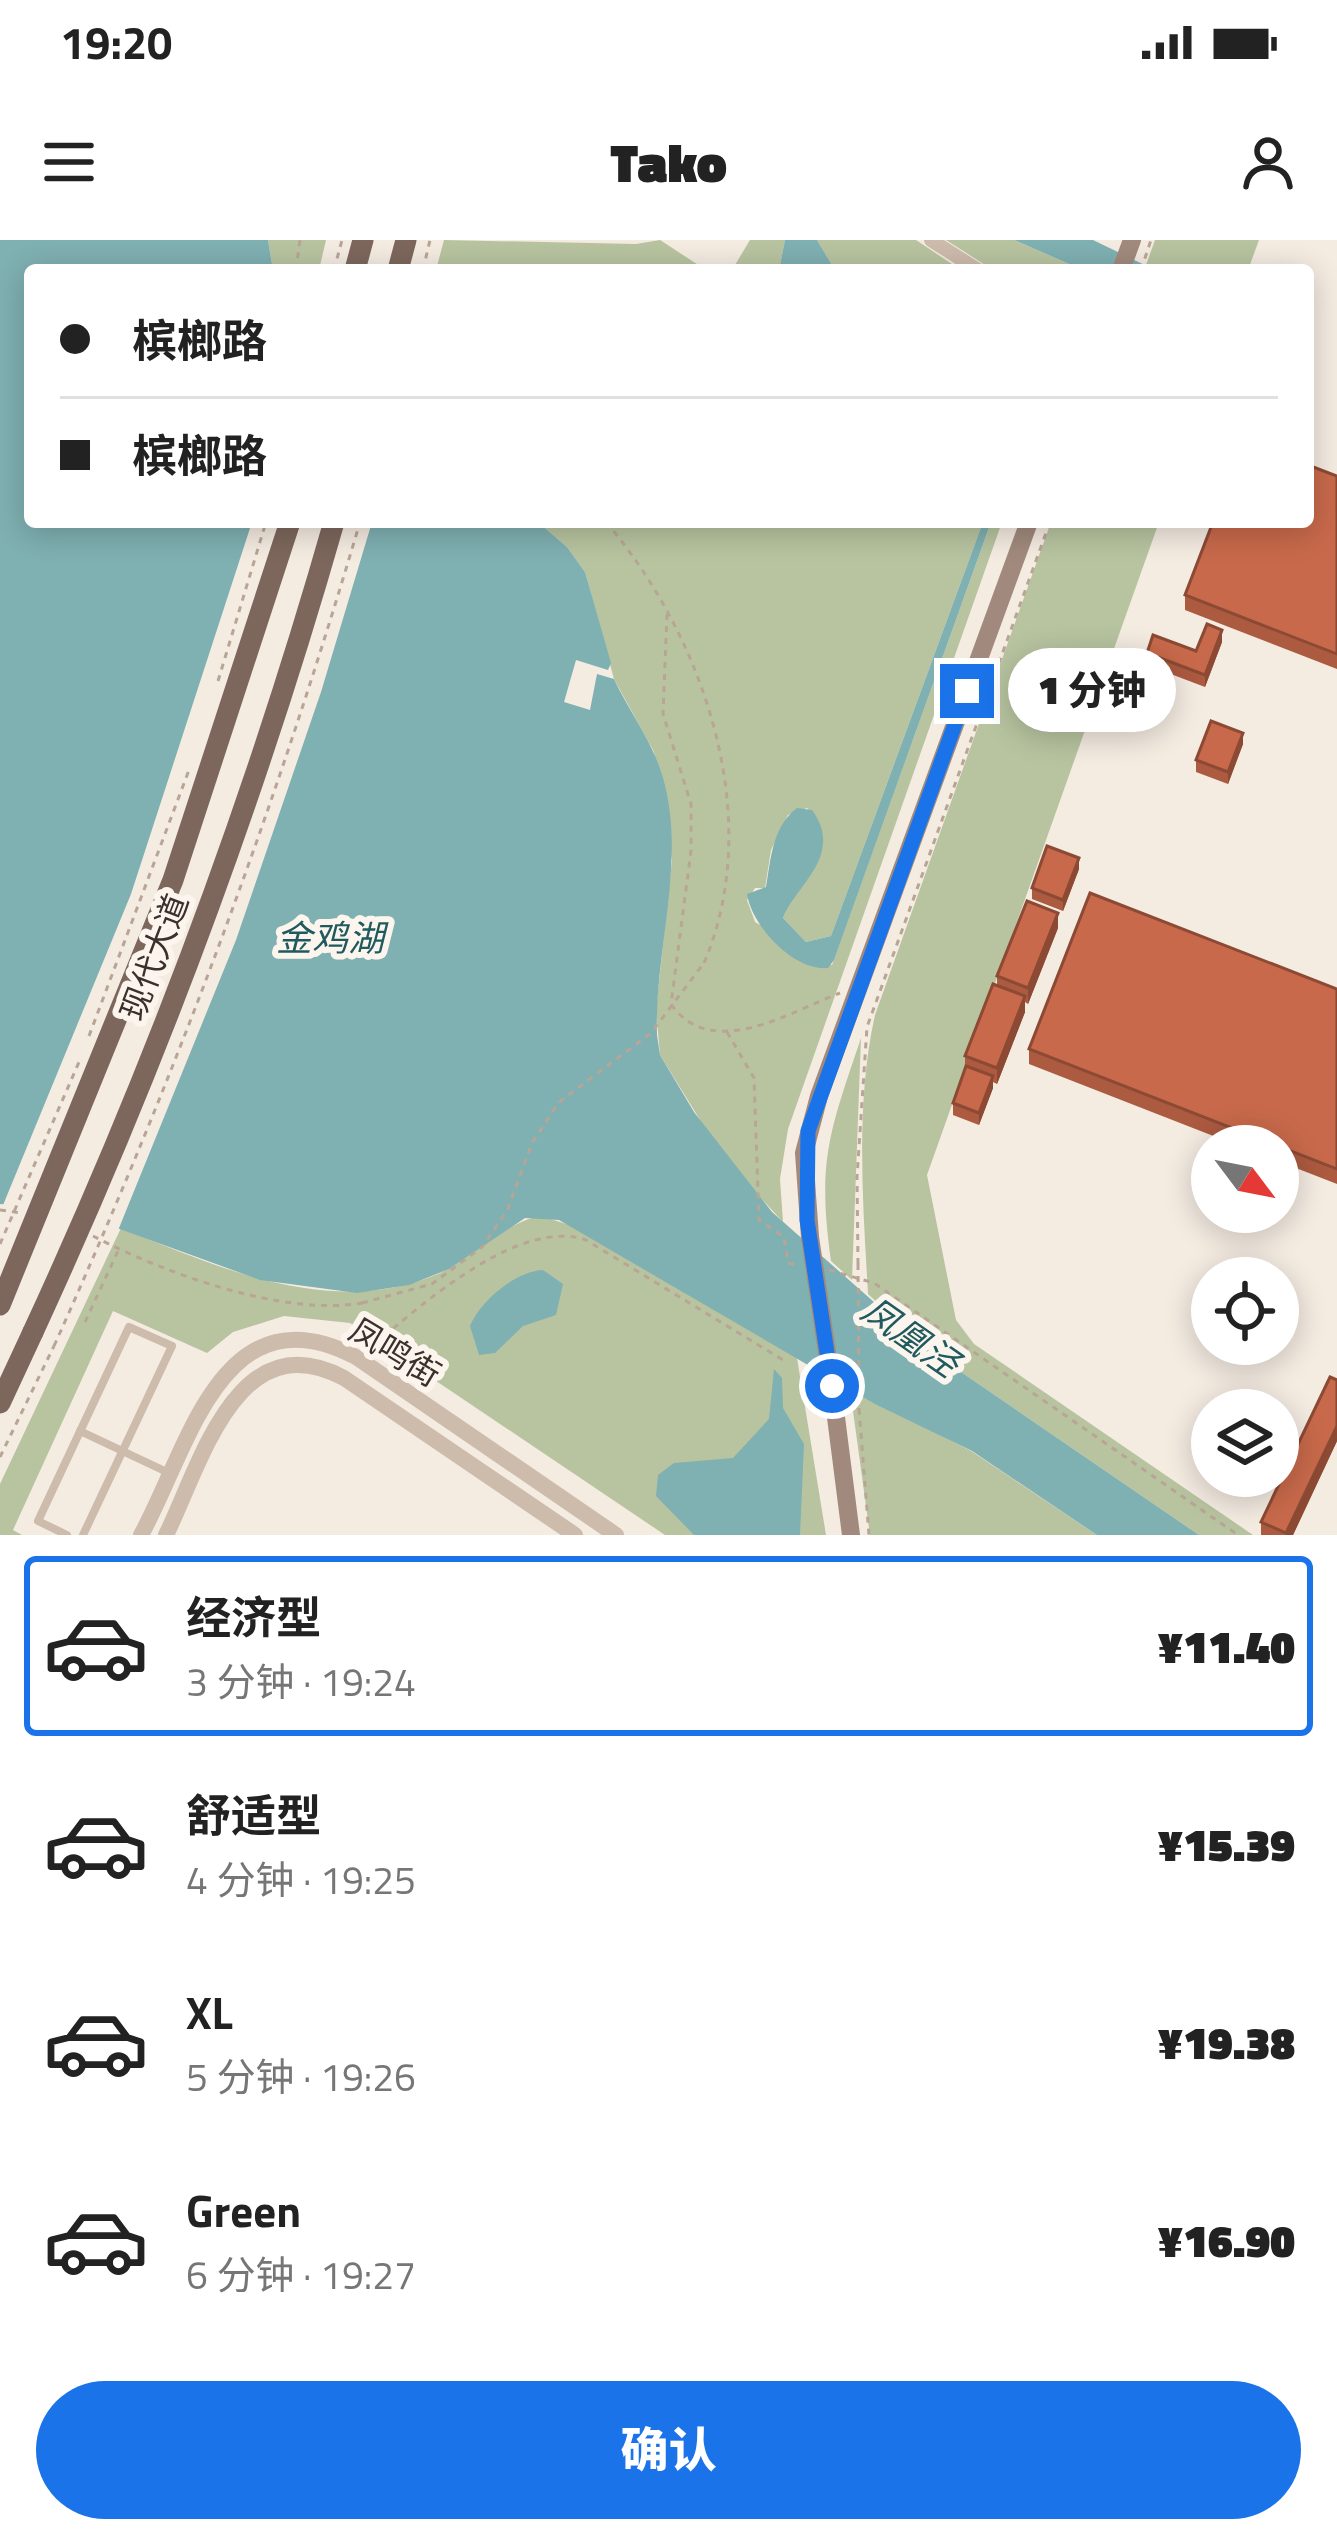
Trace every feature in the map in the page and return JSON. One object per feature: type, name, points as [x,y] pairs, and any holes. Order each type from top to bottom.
[{"type":"main road","name":"现代大道","points":[[0,1306],[173,880],[288,528]]},
{"type":"main road","name":"现代大道","points":[[0,1402],[105,1170],[206,916],[284,690],[332,528]]},
{"type":"main road","points":[[851,1535],[810,1238],[804,1175],[808,1131],[1027,528]]},
{"type":"street","points":[[931,240],[969,264]]},
{"type":"street","name":"凤鸣街","points":[[141,1535],[206,1395],[230,1366],[275,1346],[317,1343],[356,1358],[616,1535]]},
{"type":"street","name":"凤鸣街","points":[[166,1535],[235,1394],[265,1372],[307,1365],[344,1378],[574,1535]]},
{"type":"lane","points":[[67,1535],[38,1521],[129,1327],[172,1346],[83,1535]]},
{"type":"lane","points":[[80,1432],[170,1474]]},
{"type":"path","points":[[1131,255],[1151,240]]},
{"type":"path","points":[[213,698],[264,528]]},
{"type":"path","points":[[0,1457],[144,1148],[252,865],[358,528]]},
{"type":"path","points":[[89,1234],[227,1288],[264,1297],[362,1303],[432,1284],[482,1247],[507,1211],[547,1117],[566,1094],[651,1033],[704,963],[725,899],[727,799],[704,700],[667,614],[610,528]]},
{"type":"path","points":[[869,1535],[859,1409],[857,1177],[867,1027],[1048,528]]},
{"type":"path","points":[[667,614],[663,714],[691,804],[671,1004],[688,1024],[727,1032],[750,1029],[859,986]]},
{"type":"path","points":[[0,1244],[82,1054],[193,760]]},
{"type":"path","points":[[727,1032],[754,1078],[759,1220],[784,1237],[788,1263],[806,1266]]},
{"type":"path","points":[[0,1210],[32,1214]]},
{"type":"path","points":[[375,1344],[475,1269],[550,1234],[586,1240],[783,1360]]},
{"type":"path","points":[[85,1322],[119,1249]]},
{"type":"path","points":[[824,1269],[854,1274],[1238,1535]]},
{"type":"green space","points":[[268,240],[326,240],[320,264],[272,264]]},
{"type":"green space","points":[[444,240],[636,244],[660,240],[697,264],[438,264]]},
{"type":"green space","points":[[750,240],[785,240],[780,264],[736,264]]},
{"type":"green space","points":[[817,240],[916,240],[952,264],[831,264]]},
{"type":"green space","points":[[946,240],[1014,240],[1069,264],[984,264]]},
{"type":"green space","points":[[1155,240],[1259,240],[1250,264],[1146,264]]},
{"type":"green space","points":[[545,528],[981,528],[831,936],[806,942],[783,918],[821,852],[819,823],[807,808],[788,815],[771,850],[765,888],[755,888],[747,900],[755,922],[832,965],[989,528],[1000,528],[788,1129],[780,1179],[783,1222],[723,1157],[660,1055],[656,1010],[672,861],[654,752],[614,679],[585,572]]},
{"type":"green space","points":[[1049,528],[1157,528],[927,1175],[956,1320],[974,1344],[1191,1493],[1191,1497],[1253,1535],[1199,1535],[926,1348],[868,1294],[863,1118],[875,1015]]},
{"type":"green space","points":[[861,1038],[852,1280],[831,1261],[825,1197],[834,1124]]},
{"type":"green space","points":[[541,1216],[579,1228],[797,1358],[826,1535],[665,1535],[350,1323],[284,1316],[233,1332],[207,1353],[113,1311],[13,1530],[22,1535],[0,1535],[0,1484],[121,1228],[277,1283],[358,1291],[398,1287],[438,1274],[515,1225]]},
{"type":"green space","points":[[850,1389],[971,1451],[1097,1535],[870,1535]]},
{"type":"water","name":"金鸡湖","points":[[0,240],[268,240],[272,264],[24,264],[24,528],[545,528],[585,572],[611,663],[608,670],[576,660],[564,702],[590,710],[597,674],[614,679],[663,778],[672,842],[657,1035],[660,1055],[694,1112],[772,1212],[926,1348],[1199,1535],[1097,1535],[972,1451],[875,1404],[559,1220],[525,1218],[449,1269],[409,1285],[357,1293],[260,1280],[73,1212],[0,1204]]},
{"type":"water","points":[[785,240],[817,240],[831,264],[780,264]]},
{"type":"water","points":[[1014,240],[1093,240],[1143,264],[1069,264]]},
{"type":"water","points":[[981,528],[989,528],[828,968],[801,962],[776,944],[757,919],[747,894],[766,887],[782,824],[797,808],[812,810],[821,826],[821,855],[783,918],[806,942],[831,936]]},
{"type":"water","points":[[543,1270],[563,1284],[556,1315],[523,1326],[495,1353],[479,1355],[470,1326],[482,1307],[511,1282]]},
{"type":"water","points":[[774,1369],[782,1378],[783,1408],[804,1444],[800,1535],[694,1535],[656,1496],[658,1475],[674,1463],[733,1458],[769,1419]]},
{"type":"pier","points":[[250,528],[370,528],[321,692],[236,940],[117,1233],[54,1213],[1,1210],[131,894]]},
{"type":"building","points":[[1314,467],[1337,476],[1337,654],[1185,595],[1211,528],[1314,528]]},
{"type":"building","points":[[1207,624],[1222,630],[1205,675],[1147,653],[1153,635],[1196,651]]},
{"type":"building","points":[[1211,721],[1243,733],[1228,772],[1196,760]]},
{"type":"building","points":[[1047,846],[1079,858],[1063,900],[1032,888]]},
{"type":"building","points":[[1090,893],[1337,989],[1337,1169],[1299,1154],[1299,1125],[1224,1125],[1029,1049]]},
{"type":"building","points":[[1027,901],[1058,913],[1028,988],[997,976]]},
{"type":"building","points":[[993,984],[1025,996],[997,1068],[965,1056]]},
{"type":"building","points":[[966,1066],[993,1076],[979,1113],[953,1103]]},
{"type":"building","points":[[1330,1377],[1337,1380],[1337,1426],[1286,1533],[1261,1522],[1273,1497],[1299,1497],[1299,1442]]},
{"type":"route","points":[[832,1386],[807,1220],[804,1153],[808,1131],[967,691]]},
{"type":"water label","name":"凤凰泾","points":[[911,1336]]}]
